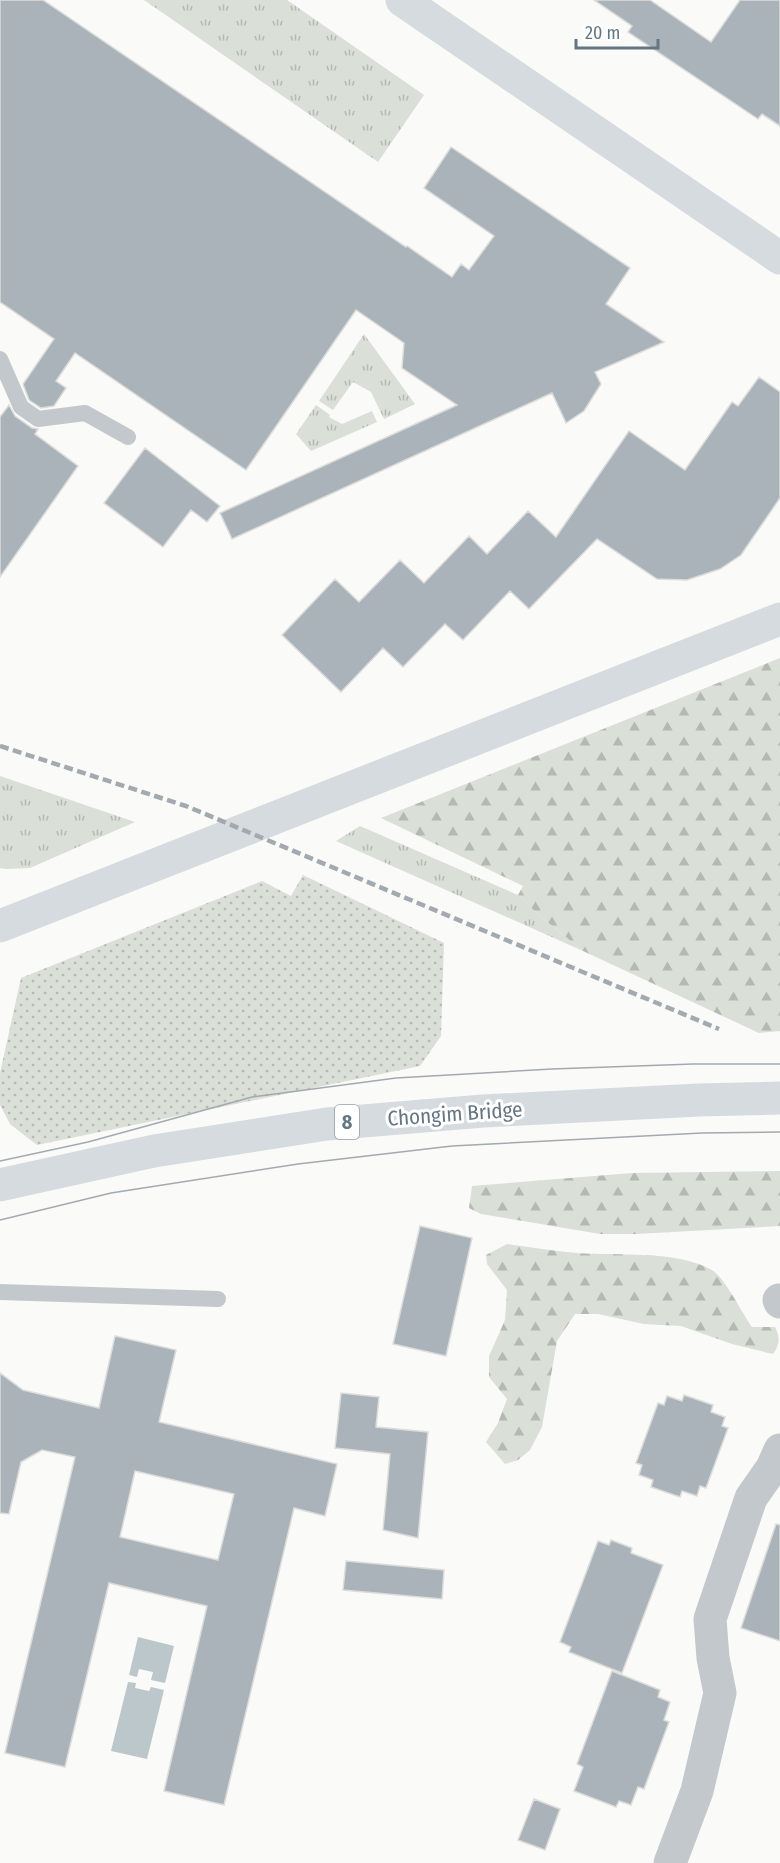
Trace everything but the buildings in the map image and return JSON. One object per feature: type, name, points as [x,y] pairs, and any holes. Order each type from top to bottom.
[{"type":"main road","points":[[402,0],[780,258]]},
{"type":"main road","points":[[0,926],[780,619]]},
{"type":"main road","name":"Chongim Bridge","points":[[0,1185],[154,1151],[327,1124],[483,1111],[780,1098]]},
{"type":"street","points":[[670,1863],[697,1791],[720,1693],[713,1658],[710,1619],[751,1498],[772,1468],[780,1450]]},
{"type":"lane","points":[[0,359],[21,407],[38,419],[85,413],[128,437]]},
{"type":"lane","points":[[0,1292],[218,1299]]},
{"type":"green space","points":[[144,0],[287,0],[424,95],[378,162]]},
{"type":"green space","points":[[364,334],[415,404],[384,419],[371,392],[353,382],[333,410],[319,401]]},
{"type":"green space","points":[[316,405],[330,415],[329,417],[342,424],[372,411],[377,422],[311,451],[296,434]]},
{"type":"green space","points":[[780,658],[780,1031],[759,1033],[583,951],[518,895],[523,886],[381,818]]},
{"type":"green space","points":[[0,776],[135,822],[30,868],[0,868]]},
{"type":"green space","points":[[360,826],[518,895],[583,951],[336,841]]},
{"type":"green space","points":[[303,875],[444,943],[441,1036],[420,1066],[37,1145],[10,1124],[0,1105],[0,1073],[21,978],[262,881],[291,896]]},
{"type":"green space","points":[[780,1171],[780,1226],[600,1234],[481,1214],[469,1208],[472,1186],[632,1173]]},
{"type":"green space","points":[[507,1244],[576,1253],[646,1255],[682,1259],[698,1264],[717,1274],[752,1327],[775,1327],[778,1337],[777,1347],[773,1354],[732,1344],[681,1326],[644,1324],[598,1314],[575,1314],[557,1341],[542,1427],[530,1450],[518,1460],[505,1464],[486,1442],[498,1423],[507,1399],[489,1377],[489,1356],[505,1320],[507,1290],[487,1264],[486,1255]]},
{"type":"shaded area","points":[[138,1637],[174,1646],[165,1683],[151,1680],[153,1672],[139,1669],[137,1677],[129,1675]]},
{"type":"shaded area","points":[[128,1682],[136,1683],[135,1688],[149,1691],[151,1687],[164,1690],[147,1759],[111,1751]]},
{"type":"tram line","points":[[0,1161],[88,1142],[252,1097],[396,1078],[552,1069],[693,1064],[780,1064]]},
{"type":"tram line","points":[[0,1220],[111,1193],[298,1164],[452,1146],[702,1133],[780,1132]]},
{"type":"railway","points":[[0,746],[186,806],[719,1029]]}]
